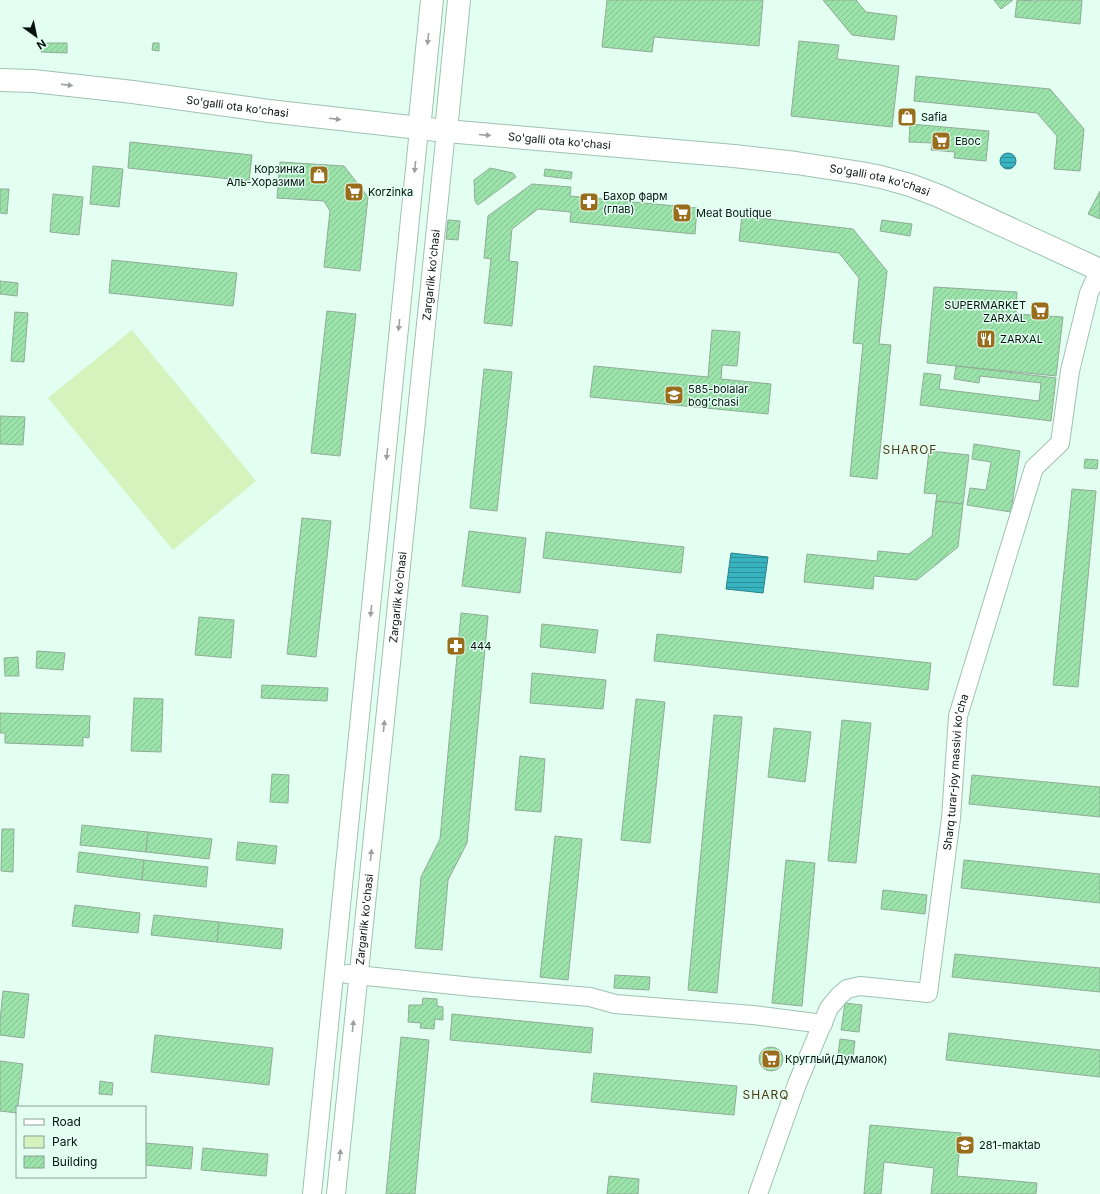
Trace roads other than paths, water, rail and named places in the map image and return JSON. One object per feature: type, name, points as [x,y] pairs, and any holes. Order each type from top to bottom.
[{"type":"main road","points":[[419,121],[432,0]]},
{"type":"main road","name":"Zargarlik ko'chasi","points":[[447,124],[460,0]]},
{"type":"main road","name":"So'galli ota ko'chasi","points":[[0,68],[26,67],[60,69],[419,121],[796,163],[874,176],[910,185],[939,196],[1100,266]]},
{"type":"main road","name":"So'galli ota ko'chasi","points":[[0,80],[33,81],[133,92],[276,112],[419,121]]},
{"type":"street","points":[[312,1194],[419,121]]},
{"type":"street","name":"Zargarlik ko'chasi","points":[[336,1194],[447,124]]},
{"type":"street","name":"Sharq turar-joy massivi ko'cha","points":[[758,1194],[797,1084],[829,1008],[839,996],[847,989],[860,986],[928,993],[951,818],[958,716],[1034,468],[1060,443],[1070,371],[1089,293],[1100,266]]},
{"type":"street","points":[[401,305],[428,307]]},
{"type":"street","points":[[374,580],[399,585]]},
{"type":"street","points":[[334,973],[590,997],[615,1004],[753,1015],[823,1024]]},
{"type":"water","points":[[1008,153],[1014,155],[1016,161],[1014,167],[1008,169],[1002,167],[1000,161],[1002,155]]},
{"type":"water","points":[[731,553],[768,557],[763,593],[726,589]]},
{"type":"place","name":"Safia","points":[[907,117]]},
{"type":"place","name":"Евос","points":[[941,141]]},
{"type":"place","name":"Корзинка Аль-Хоразими","points":[[319,175]]},
{"type":"place","name":"Korzinka","points":[[354,192]]},
{"type":"place","name":"Бахор фарм (глав)","points":[[589,202]]},
{"type":"place","name":"Meat Boutique","points":[[682,213]]},
{"type":"place","name":"SUPERMARKET ZARXAL","points":[[1040,311]]},
{"type":"place","name":"ZARXAL","points":[[986,339]]},
{"type":"place","name":"585-bolalar bog'chasi","points":[[674,395]]},
{"type":"place","name":"444","points":[[456,646]]},
{"type":"place","name":"Круглый(Думалок)","points":[[771,1059]]},
{"type":"place","name":"281-maktab","points":[[965,1145]]},
{"type":"district","name":"SHAROF","points":[[910,450]]},
{"type":"district","name":"SHARQ","points":[[766,1095]]}]
